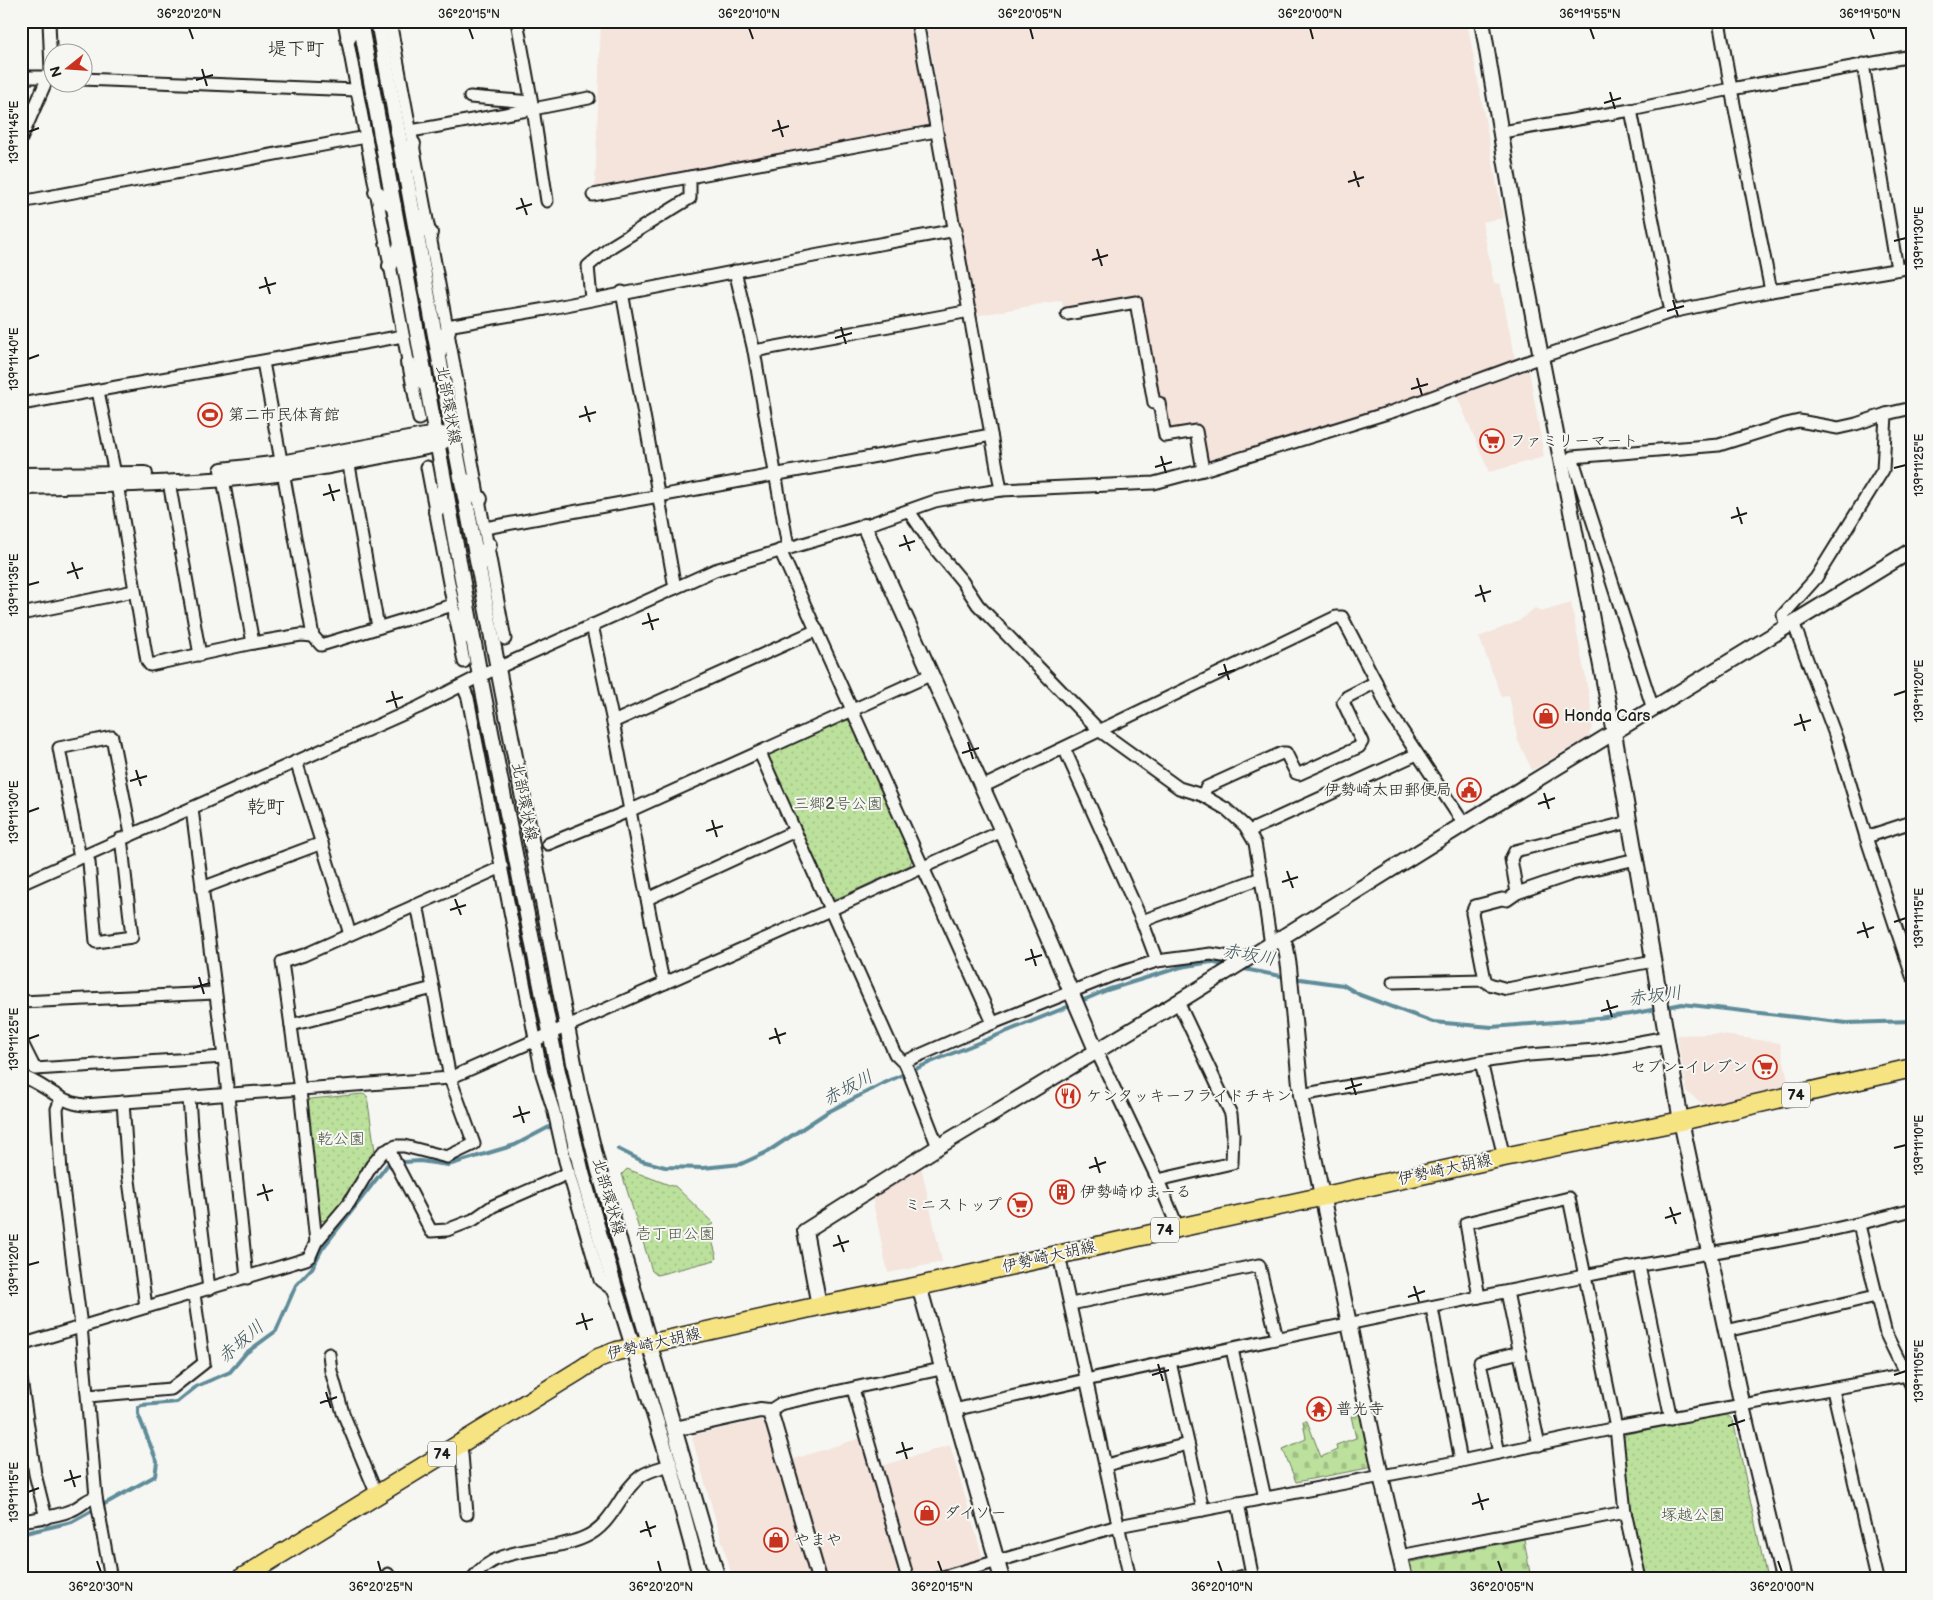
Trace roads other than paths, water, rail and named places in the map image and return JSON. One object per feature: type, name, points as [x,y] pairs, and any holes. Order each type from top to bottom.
[{"type":"main road","name":"伊勢崎大胡線","points":[[244,1578],[598,1358],[642,1345],[1504,1157],[1681,1121],[1912,1068]]},
{"type":"street","points":[[49,21],[50,42]]},
{"type":"street","points":[[344,21],[418,419]]},
{"type":"street","points":[[348,39],[355,21]]},
{"type":"street","name":"北部環状線","points":[[360,21],[480,676],[550,1034],[576,1150],[616,1292],[642,1345],[675,1429],[718,1579]]},
{"type":"street","name":"北部環状線","points":[[378,21],[453,435],[566,1027],[580,1094],[670,1465],[701,1579]]},
{"type":"street","points":[[390,21],[505,639]]},
{"type":"street","points":[[517,21],[547,201]]},
{"type":"street","points":[[918,21],[1002,490]]},
{"type":"street","points":[[1482,21],[1520,248],[1614,733],[1681,1121],[1742,1406],[1783,1579]]},
{"type":"street","points":[[1719,21],[1771,291]]},
{"type":"street","points":[[1502,132],[1632,110],[1731,89],[1912,56]]},
{"type":"street","points":[[1863,64],[1898,269]]},
{"type":"street","points":[[21,77],[42,77]]},
{"type":"street","points":[[92,79],[357,90]]},
{"type":"street","points":[[21,139],[44,92]]},
{"type":"street","points":[[470,97],[532,106]]},
{"type":"street","points":[[412,138],[532,106],[589,98]]},
{"type":"street","points":[[1632,110],[1671,312]]},
{"type":"street","points":[[593,195],[936,130]]},
{"type":"street","points":[[21,202],[366,137]]},
{"type":"street","points":[[404,170],[412,138]]},
{"type":"street","points":[[590,299],[588,266],[612,246],[690,198],[690,177]]},
{"type":"street","points":[[376,192],[394,206]]},
{"type":"street","points":[[413,215],[430,233]]},
{"type":"street","points":[[448,329],[622,292],[956,230]]},
{"type":"street","points":[[390,266],[401,245]]},
{"type":"street","points":[[21,884],[131,834],[192,809],[715,570],[864,526],[935,502],[961,496],[1002,490],[1154,483],[1203,470],[1394,411],[1671,312],[1771,291],[1912,267]]},
{"type":"street","points":[[735,271],[754,351],[776,475],[784,549],[817,630],[993,1023]]},
{"type":"street","points":[[622,292],[675,588]]},
{"type":"street","points":[[1067,314],[1136,302],[1154,403],[1159,403],[1165,436],[1196,431],[1203,470]]},
{"type":"street","points":[[754,351],[970,310]]},
{"type":"street","points":[[439,352],[448,329]]},
{"type":"street","points":[[21,404],[403,336]]},
{"type":"street","points":[[263,362],[313,636],[321,645],[378,627],[454,611]]},
{"type":"street","points":[[408,363],[427,386]]},
{"type":"street","points":[[98,391],[116,479],[147,661],[150,665],[253,644],[301,636],[313,636]]},
{"type":"street","points":[[1653,709],[1572,457],[1719,445],[1799,421],[1838,428],[1912,408]]},
{"type":"street","points":[[1886,414],[1882,470],[1816,578],[1783,615],[1790,624],[1837,740],[1912,976]]},
{"type":"street","points":[[21,475],[168,482],[223,479],[453,435]]},
{"type":"street","points":[[485,528],[991,435]]},
{"type":"street","points":[[348,456],[378,627]]},
{"type":"street","points":[[427,467],[464,662]]},
{"type":"street","points":[[21,487],[223,470],[282,468]]},
{"type":"street","points":[[462,477],[480,499]]},
{"type":"street","points":[[223,479],[253,644]]},
{"type":"street","points":[[168,482],[200,655]]},
{"type":"street","points":[[436,512],[445,486]]},
{"type":"street","points":[[908,511],[932,545],[962,581],[978,605],[1100,731],[1179,788],[1202,795],[1226,809],[1249,831],[1255,843],[1276,941],[1286,948],[1301,1095],[1381,1476],[1405,1579]]},
{"type":"street","points":[[864,526],[1002,831],[1096,1050],[1158,1180],[1178,1228]]},
{"type":"street","points":[[479,567],[488,545]]},
{"type":"street","points":[[819,1306],[805,1232],[938,1147],[1247,960],[1464,824],[1912,550]]},
{"type":"street","points":[[21,614],[134,591]]},
{"type":"street","points":[[454,611],[474,643]]},
{"type":"street","points":[[982,787],[1336,617],[1342,616],[1389,711],[1464,824]]},
{"type":"street","points":[[592,625],[613,722],[661,972],[665,983]]},
{"type":"street","points":[[613,722],[817,630]]},
{"type":"street","points":[[548,844],[629,811],[930,675]]},
{"type":"street","points":[[1202,795],[1207,787],[1282,754],[1286,753],[1296,774],[1299,774],[1359,747],[1362,742],[1343,702],[1346,697],[1376,682]]},
{"type":"street","points":[[463,686],[468,698],[542,1074],[554,1112],[568,1173],[600,1280],[616,1292]]},
{"type":"street","points":[[120,839],[132,937],[96,942],[89,862],[77,850],[59,748],[112,737],[131,834]]},
{"type":"street","points":[[1064,748],[1142,921],[1157,961]]},
{"type":"street","points":[[760,753],[895,1054],[904,1062],[938,1147]]},
{"type":"street","points":[[1249,831],[1417,754]]},
{"type":"street","points":[[296,761],[350,934]]},
{"type":"street","points":[[192,809],[224,1057],[247,1278]]},
{"type":"street","points":[[1517,893],[1511,859],[1515,851],[1629,822]]},
{"type":"street","points":[[1866,836],[1912,822]]},
{"type":"street","points":[[21,1076],[60,1099],[84,1105],[450,1078],[924,868],[1002,831]]},
{"type":"street","points":[[647,899],[795,832]]},
{"type":"street","points":[[202,888],[322,843]]},
{"type":"street","points":[[1636,859],[1572,874],[1517,893],[1507,900],[1502,899],[1475,906],[1472,913],[1485,980],[1489,984],[1507,989],[1654,962]]},
{"type":"street","points":[[316,1242],[300,1090],[282,962],[304,955],[502,867]]},
{"type":"street","points":[[1142,921],[1262,878]]},
{"type":"street","points":[[21,1345],[306,1259],[310,1256],[316,1242],[349,1203],[378,1157],[390,1148],[404,1146],[447,1157],[474,1144],[450,1078],[419,914],[415,905]]},
{"type":"street","points":[[904,1062],[993,1023],[1072,994],[1113,974],[1157,961],[1211,954],[1247,960]]},
{"type":"street","points":[[1392,982],[1485,980]]},
{"type":"street","points":[[290,1025],[433,988]]},
{"type":"street","points":[[21,1002],[216,993]]},
{"type":"street","points":[[1158,1180],[1232,1163],[1233,1134],[1231,1114],[1178,1002]]},
{"type":"street","points":[[1301,1095],[1481,1062],[1529,1055],[1596,1050],[1667,1037]]},
{"type":"street","points":[[21,1041],[35,1069],[224,1057]]},
{"type":"street","points":[[1481,1062],[1504,1157]]},
{"type":"street","points":[[189,1098],[193,1154],[209,1289]]},
{"type":"street","points":[[60,1099],[57,1109],[61,1172],[81,1326],[96,1497],[110,1579]]},
{"type":"street","points":[[123,1102],[128,1173],[146,1307]]},
{"type":"street","points":[[390,1148],[392,1156],[431,1231],[447,1230],[472,1220],[493,1206],[568,1173]]},
{"type":"street","points":[[1479,1297],[1466,1223],[1569,1198],[1616,1428],[1624,1512],[1640,1578],[1628,1579]]},
{"type":"street","points":[[954,1410],[1349,1322],[1432,1308],[1584,1276],[1859,1225],[1912,1210]]},
{"type":"street","points":[[1859,1225],[1886,1334],[1909,1375],[1912,1387]]},
{"type":"street","points":[[1058,1255],[1071,1304],[1130,1579]]},
{"type":"street","points":[[1071,1304],[1259,1265],[1278,1338]]},
{"type":"street","points":[[1639,1266],[1671,1419]]},
{"type":"street","points":[[919,1286],[1002,1579]]},
{"type":"street","points":[[1507,1292],[1539,1445]]},
{"type":"street","points":[[88,1396],[171,1389],[204,1363],[194,1294]]},
{"type":"street","points":[[1726,1330],[1876,1296]]},
{"type":"street","points":[[1432,1308],[1461,1461]]},
{"type":"street","points":[[1232,1349],[1264,1498]]},
{"type":"street","points":[[1499,1453],[1480,1362],[1520,1352]]},
{"type":"street","points":[[328,1354],[343,1413],[377,1495]]},
{"type":"street","points":[[1170,1362],[1203,1510]]},
{"type":"street","points":[[675,1429],[760,1410],[769,1411],[780,1404],[942,1370]]},
{"type":"street","points":[[936,1579],[1118,1526],[1461,1461],[1616,1428],[1909,1375]]},
{"type":"street","points":[[21,1379],[36,1474],[46,1518]]},
{"type":"street","points":[[853,1389],[908,1579]]},
{"type":"street","points":[[1833,1390],[1877,1579]]},
{"type":"street","points":[[769,1411],[819,1579]]},
{"type":"street","points":[[460,1443],[467,1514]]},
{"type":"street","points":[[1106,1465],[1188,1444]]},
{"type":"street","points":[[472,1579],[488,1565],[502,1558],[521,1552],[568,1543],[592,1534],[605,1522],[639,1477],[670,1465]]},
{"type":"street","points":[[21,1521],[46,1518],[75,1509],[88,1499],[96,1497]]},
{"type":"street","points":[[1232,1579],[1252,1577],[1238,1503]]},
{"type":"street","points":[[1400,1556],[1624,1512]]},
{"type":"waterway","name":"赤坂川","points":[[1079,1002],[1107,990],[1181,967],[1211,962],[1227,966]]},
{"type":"waterway","name":"赤坂川","points":[[1239,968],[1286,977]]},
{"type":"waterway","name":"赤坂川","points":[[1293,978],[1343,985],[1360,995],[1433,1022],[1492,1027],[1631,1014],[1682,1004],[1847,1023],[1912,1021]]},
{"type":"waterway","name":"赤坂川","points":[[618,1149],[642,1161],[665,1167],[703,1168],[741,1164],[767,1152],[826,1113],[882,1084],[931,1062],[1072,1005]]},
{"type":"waterway","name":"赤坂川","points":[[21,1534],[72,1522],[155,1476],[157,1462],[138,1414],[138,1407],[177,1402],[197,1386],[230,1372],[246,1353],[276,1331],[296,1285],[312,1268],[322,1249],[389,1163],[420,1161],[448,1165],[515,1145],[551,1126]]},
{"type":"place","name":"第二市民体育館","points":[[210,415]]},
{"type":"place","name":"ファミリーマート","points":[[1492,441]]},
{"type":"place","name":"Honda Cars","points":[[1546,716]]},
{"type":"place","name":"伊勢崎太田郵便局","points":[[1469,790]]},
{"type":"place","name":"セブン-イレブン","points":[[1765,1067]]},
{"type":"place","name":"ケンタッキーフライドチキン","points":[[1068,1096]]},
{"type":"place","name":"伊勢崎ゆまーる","points":[[1062,1192]]},
{"type":"place","name":"ミニストップ","points":[[1020,1205]]},
{"type":"place","name":"普光寺","points":[[1319,1409]]},
{"type":"place","name":"ダイソー","points":[[927,1513]]},
{"type":"place","name":"やまや","points":[[776,1540]]},
{"type":"district","name":"堤下町","points":[[296,49]]},
{"type":"district","name":"乾町","points":[[266,807]]},
{"type":"park label","name":"三郷2号公園","points":[[838,804]]},
{"type":"park label","name":"乾公園","points":[[341,1139]]},
{"type":"park label","name":"壱丁田公園","points":[[675,1234]]},
{"type":"park label","name":"塚越公園","points":[[1693,1515]]}]
